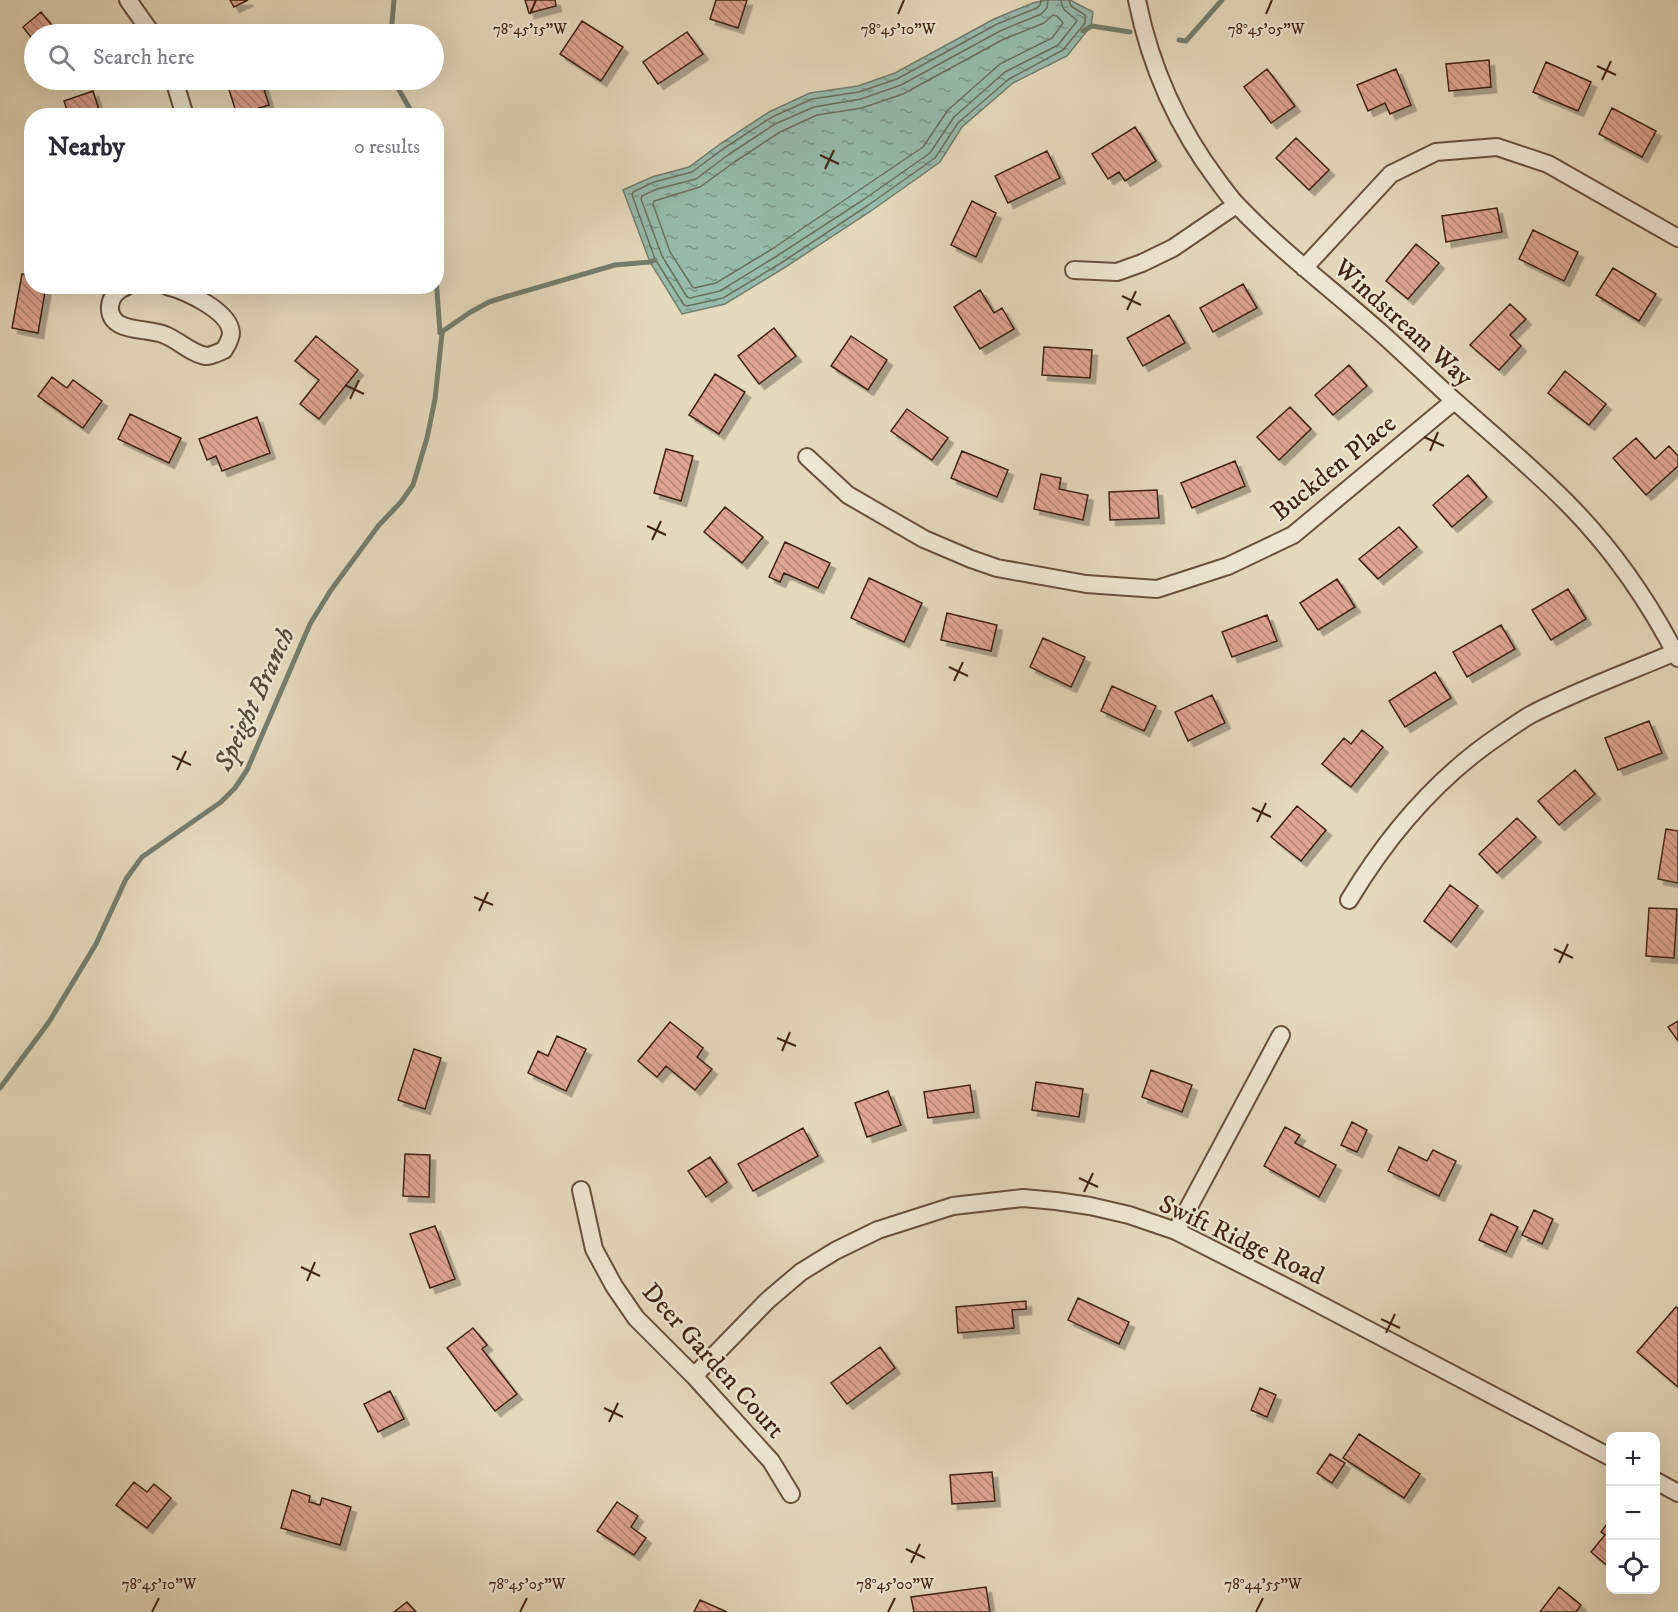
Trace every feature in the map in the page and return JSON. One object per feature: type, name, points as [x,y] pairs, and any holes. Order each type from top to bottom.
[{"type":"street","points":[[129,0],[145,24]]},
{"type":"street","name":"Windstream Way","points":[[1137,0],[1148,44],[1176,114],[1203,161],[1236,205],[1544,479],[1621,565],[1677,654]]},
{"type":"street","points":[[177,90],[183,108]]},
{"type":"street","points":[[1304,267],[1391,174],[1436,152],[1497,147],[1548,165],[1678,238]]},
{"type":"street","points":[[1074,270],[1117,272],[1142,263],[1173,248],[1236,205]]},
{"type":"street","points":[[114,294],[110,305],[111,315],[116,323],[126,328],[155,331],[207,356],[224,350],[231,336],[230,325],[214,309],[187,294]]},
{"type":"street","name":"Buckden Place","points":[[807,458],[848,495],[924,539],[971,559],[997,568],[1086,584],[1157,589],[1228,566],[1293,535],[1454,401]]},
{"type":"street","points":[[1350,900],[1372,863],[1409,815],[1460,764],[1485,745],[1529,716],[1591,686],[1677,654]]},
{"type":"street","points":[[1176,1231],[1281,1035]]},
{"type":"street","name":"Deer Garden Court","points":[[581,1190],[594,1249],[614,1286],[636,1318],[694,1376],[771,1461],[791,1494]]},
{"type":"street","name":"Swift Ridge Road","points":[[694,1376],[767,1300],[801,1272],[835,1251],[878,1230],[952,1206],[1023,1198],[1090,1206],[1129,1215],[1176,1231],[1606,1454]]},
{"type":"street","points":[[1660,1483],[1678,1493]]},
{"type":"water","points":[[1046,0],[1070,0],[1093,12],[1091,26],[1067,56],[1013,83],[962,127],[940,162],[871,211],[725,304],[682,314],[650,262],[623,190],[652,177],[689,167],[769,112],[810,93],[858,86],[895,73],[994,19]]},
{"type":"building","points":[[230,0],[248,0],[234,7]]},
{"type":"building","points":[[525,0],[555,0],[556,6],[529,13]]},
{"type":"building","points":[[716,0],[747,0],[738,28],[710,19]]},
{"type":"building","points":[[41,12],[51,24],[27,24]]},
{"type":"building","points":[[582,21],[623,47],[601,81],[560,54]]},
{"type":"building","points":[[687,32],[703,54],[658,84],[643,62]]},
{"type":"building","points":[[1489,60],[1491,87],[1449,91],[1446,64]]},
{"type":"building","points":[[1546,62],[1591,82],[1578,111],[1533,92]]},
{"type":"building","points":[[1267,69],[1295,106],[1271,123],[1244,87]]},
{"type":"building","points":[[1396,69],[1411,105],[1390,114],[1385,103],[1368,111],[1357,85]]},
{"type":"building","points":[[229,90],[264,90],[269,105],[259,108],[235,108]]},
{"type":"building","points":[[93,91],[98,108],[66,108],[64,101]]},
{"type":"building","points":[[1612,108],[1656,131],[1642,157],[1599,134]]},
{"type":"building","points":[[1135,127],[1156,161],[1125,181],[1119,172],[1108,179],[1092,154]]},
{"type":"building","points":[[1296,138],[1329,170],[1309,190],[1276,158]]},
{"type":"building","points":[[1047,151],[1060,178],[1008,203],[995,176]]},
{"type":"building","points":[[972,201],[996,213],[976,257],[951,245]]},
{"type":"building","points":[[1497,208],[1502,232],[1446,242],[1442,216]]},
{"type":"building","points":[[1533,230],[1578,252],[1564,281],[1519,259]]},
{"type":"building","points":[[1416,244],[1439,263],[1408,299],[1386,281]]},
{"type":"building","points":[[1613,268],[1656,294],[1639,321],[1596,295]]},
{"type":"building","points":[[22,274],[24,274],[24,294],[45,294],[38,333],[12,328]]},
{"type":"building","points":[[1243,284],[1257,308],[1213,332],[1200,308]]},
{"type":"building","points":[[980,290],[994,313],[1002,308],[1014,329],[980,349],[954,307]]},
{"type":"building","points":[[1510,304],[1526,319],[1510,335],[1521,346],[1499,370],[1470,345]]},
{"type":"building","points":[[1169,315],[1185,343],[1143,366],[1127,338]]},
{"type":"building","points":[[774,328],[796,356],[759,384],[738,356]]},
{"type":"building","points":[[316,336],[358,370],[319,419],[300,404],[319,380],[295,361]]},
{"type":"building","points":[[851,336],[887,360],[868,390],[831,366]]},
{"type":"building","points":[[1044,347],[1092,350],[1090,378],[1042,375]]},
{"type":"building","points":[[1349,365],[1367,386],[1333,415],[1315,395]]},
{"type":"building","points":[[1565,371],[1606,404],[1589,425],[1548,393]]},
{"type":"building","points":[[715,374],[745,392],[719,434],[689,415]]},
{"type":"building","points":[[52,377],[67,388],[73,380],[102,401],[83,428],[38,396]]},
{"type":"building","points":[[1290,407],[1311,429],[1279,460],[1257,437]]},
{"type":"building","points":[[907,409],[948,438],[932,460],[891,431]]},
{"type":"building","points":[[130,414],[181,438],[169,463],[118,439]]},
{"type":"building","points":[[257,417],[270,453],[222,471],[216,456],[207,460],[199,439]]},
{"type":"building","points":[[1636,438],[1655,459],[1669,446],[1678,456],[1678,466],[1646,495],[1613,458]]},
{"type":"building","points":[[666,449],[693,456],[681,501],[654,493]]},
{"type":"building","points":[[962,451],[1008,470],[997,497],[951,478]]},
{"type":"building","points":[[1235,461],[1245,486],[1192,508],[1181,483]]},
{"type":"building","points":[[1041,474],[1061,478],[1059,489],[1088,495],[1083,520],[1034,509]]},
{"type":"building","points":[[1468,475],[1487,497],[1452,527],[1433,505]]},
{"type":"building","points":[[1157,490],[1159,518],[1110,520],[1109,492]]},
{"type":"building","points":[[725,507],[763,537],[742,563],[704,532]]},
{"type":"building","points":[[1399,527],[1417,547],[1378,579],[1359,559]]},
{"type":"building","points":[[785,542],[830,563],[818,588],[784,573],[780,582],[769,577]]},
{"type":"building","points":[[869,578],[922,603],[904,642],[851,618]]},
{"type":"building","points":[[1337,579],[1355,607],[1318,630],[1300,603]]},
{"type":"building","points":[[1568,589],[1586,619],[1551,640],[1532,610]]},
{"type":"building","points":[[947,613],[997,625],[991,651],[941,640]]},
{"type":"building","points":[[1267,615],[1277,641],[1232,657],[1222,632]]},
{"type":"building","points":[[1501,625],[1515,649],[1467,677],[1453,652]]},
{"type":"building","points":[[1043,638],[1085,657],[1071,687],[1030,667]]},
{"type":"building","points":[[1435,672],[1451,698],[1405,727],[1389,701]]},
{"type":"building","points":[[1112,686],[1156,706],[1144,731],[1101,711]]},
{"type":"building","points":[[1212,695],[1225,723],[1188,741],[1175,712]]},
{"type":"building","points":[[1649,721],[1662,753],[1618,770],[1605,738]]},
{"type":"building","points":[[1362,730],[1383,747],[1351,787],[1322,764],[1344,738],[1351,744]]},
{"type":"building","points":[[1575,770],[1595,794],[1559,825],[1538,801]]},
{"type":"building","points":[[1297,806],[1326,830],[1301,861],[1271,837]]},
{"type":"building","points":[[1517,818],[1536,837],[1497,873],[1479,854]]},
{"type":"building","points":[[1666,829],[1678,831],[1678,883],[1658,879]]},
{"type":"building","points":[[1450,885],[1478,906],[1451,942],[1424,921]]},
{"type":"building","points":[[1649,908],[1677,909],[1674,958],[1646,956]]},
{"type":"building","points":[[1678,1021],[1678,1041],[1668,1027]]},
{"type":"building","points":[[670,1022],[703,1048],[697,1057],[712,1069],[695,1090],[666,1066],[657,1077],[638,1061]]},
{"type":"building","points":[[557,1036],[586,1049],[566,1091],[528,1073],[538,1051],[548,1056]]},
{"type":"building","points":[[414,1049],[441,1058],[425,1109],[398,1100]]},
{"type":"building","points":[[1151,1070],[1192,1085],[1182,1112],[1142,1097]]},
{"type":"building","points":[[1036,1082],[1083,1089],[1079,1117],[1032,1110]]},
{"type":"building","points":[[970,1085],[974,1112],[928,1118],[924,1092]]},
{"type":"building","points":[[888,1091],[901,1125],[867,1137],[855,1103]]},
{"type":"building","points":[[1352,1122],[1367,1130],[1357,1152],[1341,1145]]},
{"type":"building","points":[[1285,1127],[1300,1135],[1295,1143],[1336,1165],[1319,1197],[1264,1166]]},
{"type":"building","points":[[803,1128],[818,1156],[753,1191],[738,1164]]},
{"type":"building","points":[[1399,1147],[1427,1161],[1433,1150],[1456,1161],[1439,1196],[1388,1171]]},
{"type":"building","points":[[405,1154],[430,1155],[429,1197],[403,1196]]},
{"type":"building","points":[[710,1157],[727,1182],[706,1197],[688,1171]]},
{"type":"building","points":[[1534,1210],[1553,1219],[1542,1244],[1522,1235]]},
{"type":"building","points":[[1491,1214],[1518,1227],[1506,1252],[1479,1240]]},
{"type":"building","points":[[435,1226],[455,1279],[430,1288],[410,1234]]},
{"type":"building","points":[[1078,1298],[1129,1322],[1119,1344],[1068,1320]]},
{"type":"building","points":[[1026,1301],[1026,1309],[1012,1310],[1014,1328],[958,1333],[956,1307]]},
{"type":"building","points":[[1676,1307],[1678,1308],[1678,1387],[1637,1352]]},
{"type":"building","points":[[473,1328],[487,1345],[482,1349],[517,1394],[495,1411],[447,1348]]},
{"type":"building","points":[[880,1347],[895,1368],[847,1404],[831,1383]]},
{"type":"building","points":[[1260,1388],[1276,1395],[1267,1417],[1251,1410]]},
{"type":"building","points":[[390,1391],[404,1419],[378,1432],[364,1404]]},
{"type":"building","points":[[1359,1434],[1420,1474],[1404,1498],[1343,1458]]},
{"type":"building","points":[[1330,1454],[1345,1463],[1332,1483],[1317,1473]]},
{"type":"building","points":[[992,1472],[995,1501],[952,1504],[950,1475]]},
{"type":"building","points":[[134,1482],[147,1492],[154,1484],[171,1498],[147,1528],[116,1505]]},
{"type":"building","points":[[292,1490],[310,1496],[309,1502],[320,1505],[322,1498],[351,1507],[340,1545],[281,1528]]},
{"type":"building","points":[[617,1502],[638,1516],[631,1527],[646,1538],[634,1555],[597,1531]]},
{"type":"building","points":[[1606,1525],[1606,1565],[1591,1552],[1605,1535],[1601,1532]]},
{"type":"building","points":[[986,1587],[990,1612],[914,1612],[911,1597]]},
{"type":"building","points":[[1559,1587],[1581,1605],[1576,1612],[1540,1612]]},
{"type":"building","points":[[700,1600],[727,1612],[694,1612]]},
{"type":"building","points":[[407,1602],[416,1612],[394,1612]]},
{"type":"waterway","name":"Speight Branch","points":[[392,24],[394,0]]},
{"type":"waterway","points":[[1179,40],[1186,41],[1222,0]]},
{"type":"waterway","points":[[1083,31],[1092,26],[1130,32]]},
{"type":"waterway","name":"Speight Branch","points":[[399,90],[409,108]]},
{"type":"waterway","points":[[442,334],[469,313],[489,302],[615,265],[655,260]]},
{"type":"waterway","name":"Speight Branch","points":[[0,1088],[49,1022],[96,944],[126,879],[142,857],[221,802],[235,788],[247,770],[310,624],[331,590],[379,525],[401,502],[413,485],[427,438],[435,399],[442,334],[440,333],[437,294]]}]
